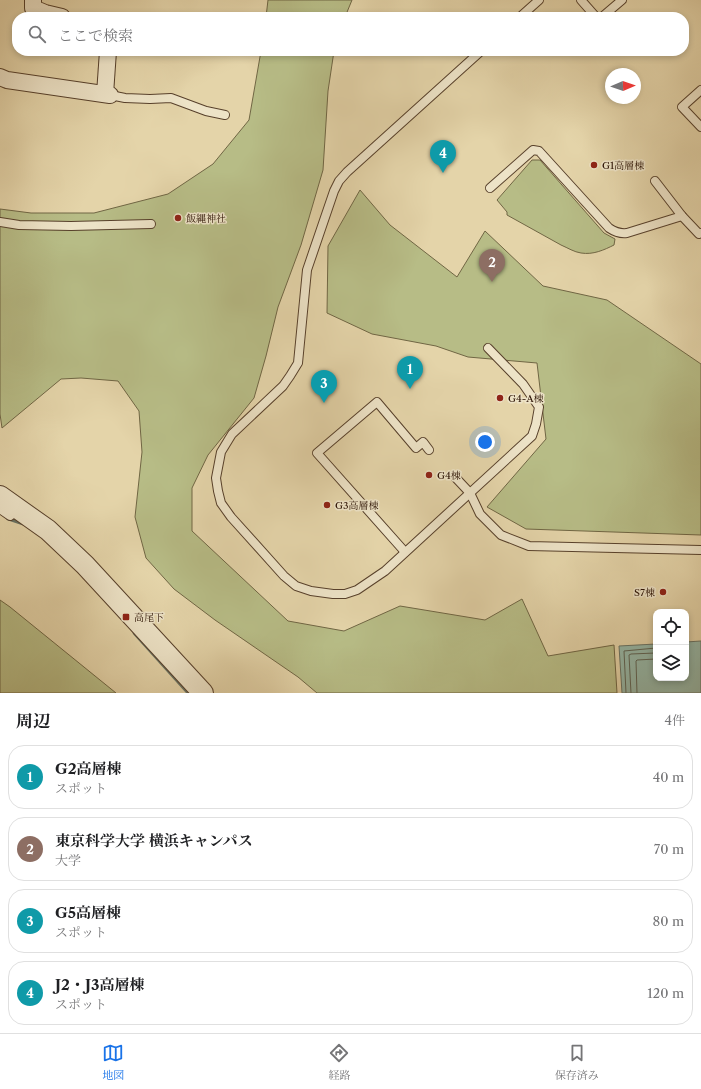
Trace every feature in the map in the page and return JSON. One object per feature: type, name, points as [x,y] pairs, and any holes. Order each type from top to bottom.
[{"type":"street","points":[[33,0],[33,8],[43,12]]},
{"type":"street","points":[[0,77],[7,80],[107,94],[108,56]]},
{"type":"street","points":[[0,496],[9,509],[48,530],[76,556],[203,693]]},
{"type":"lane","points":[[526,12],[539,0]]},
{"type":"lane","points":[[581,0],[592,12]]},
{"type":"lane","points":[[608,12],[622,0]]},
{"type":"lane","points":[[475,56],[347,172],[339,181],[334,190],[308,270],[298,363],[283,386],[232,434],[221,452],[216,478],[221,503],[230,517],[284,576],[296,586],[311,591],[333,594],[345,594],[357,590],[385,571],[532,436],[539,407],[523,384],[488,348]]},
{"type":"lane","points":[[701,90],[682,107],[701,128]]},
{"type":"lane","points":[[107,94],[125,98],[171,98],[206,111],[225,115]]},
{"type":"lane","points":[[490,188],[534,150],[539,151],[609,228],[615,232],[627,233],[682,216]]},
{"type":"lane","points":[[654,181],[682,216],[699,234],[701,233]]},
{"type":"lane","points":[[0,222],[19,225],[71,226],[151,224]]},
{"type":"lane","points":[[405,552],[318,453],[376,402],[416,448],[422,442],[429,450]]},
{"type":"lane","points":[[454,476],[470,494],[480,514],[501,535],[529,546],[701,550]]},
{"type":"green space","points":[[268,0],[352,0],[347,12],[267,12]]},
{"type":"green space","points":[[260,56],[333,56],[328,91],[323,170],[301,245],[278,307],[254,398],[208,455],[192,488],[192,531],[288,621],[344,631],[400,606],[485,620],[522,599],[548,656],[614,645],[617,693],[317,693],[298,677],[215,620],[174,589],[146,558],[135,517],[142,452],[139,411],[118,381],[81,378],[61,379],[2,428],[0,414],[0,209],[31,213],[94,213],[168,194],[213,164],[249,120]]},
{"type":"green space","points":[[532,160],[540,160],[604,233],[615,239],[614,245],[594,253],[573,251],[507,215],[507,212],[497,200]]},
{"type":"green space","points":[[360,190],[390,225],[457,277],[485,231],[543,286],[607,300],[701,364],[701,535],[526,529],[487,507],[546,439],[537,363],[468,357],[436,346],[372,334],[327,313],[328,246]]},
{"type":"green space","points":[[0,600],[10,607],[116,693],[0,693]]},
{"type":"water","points":[[701,641],[701,693],[622,693],[619,646],[653,644],[653,681],[689,681],[689,642]]},
{"type":"waterway","points":[[8,518],[23,523]]},
{"type":"waterway","points":[[135,633],[189,693]]},
{"type":"place","name":"G1高層棟","points":[[594,165]]},
{"type":"place","name":"J2・J3高層棟","points":[[443,173]]},
{"type":"place","name":"飯縄神社","points":[[178,218]]},
{"type":"place","name":"東京科学大学 横浜キャンパス","points":[[492,282]]},
{"type":"place","name":"G2高層棟","points":[[410,389]]},
{"type":"place","name":"G4-A棟","points":[[500,398]]},
{"type":"place","name":"G5高層棟","points":[[324,403]]},
{"type":"place","name":"G4棟","points":[[429,475]]},
{"type":"place","name":"G3高層棟","points":[[327,505]]},
{"type":"place","name":"S7棟","points":[[663,592]]},
{"type":"place","name":"高尾下","points":[[126,617]]}]
